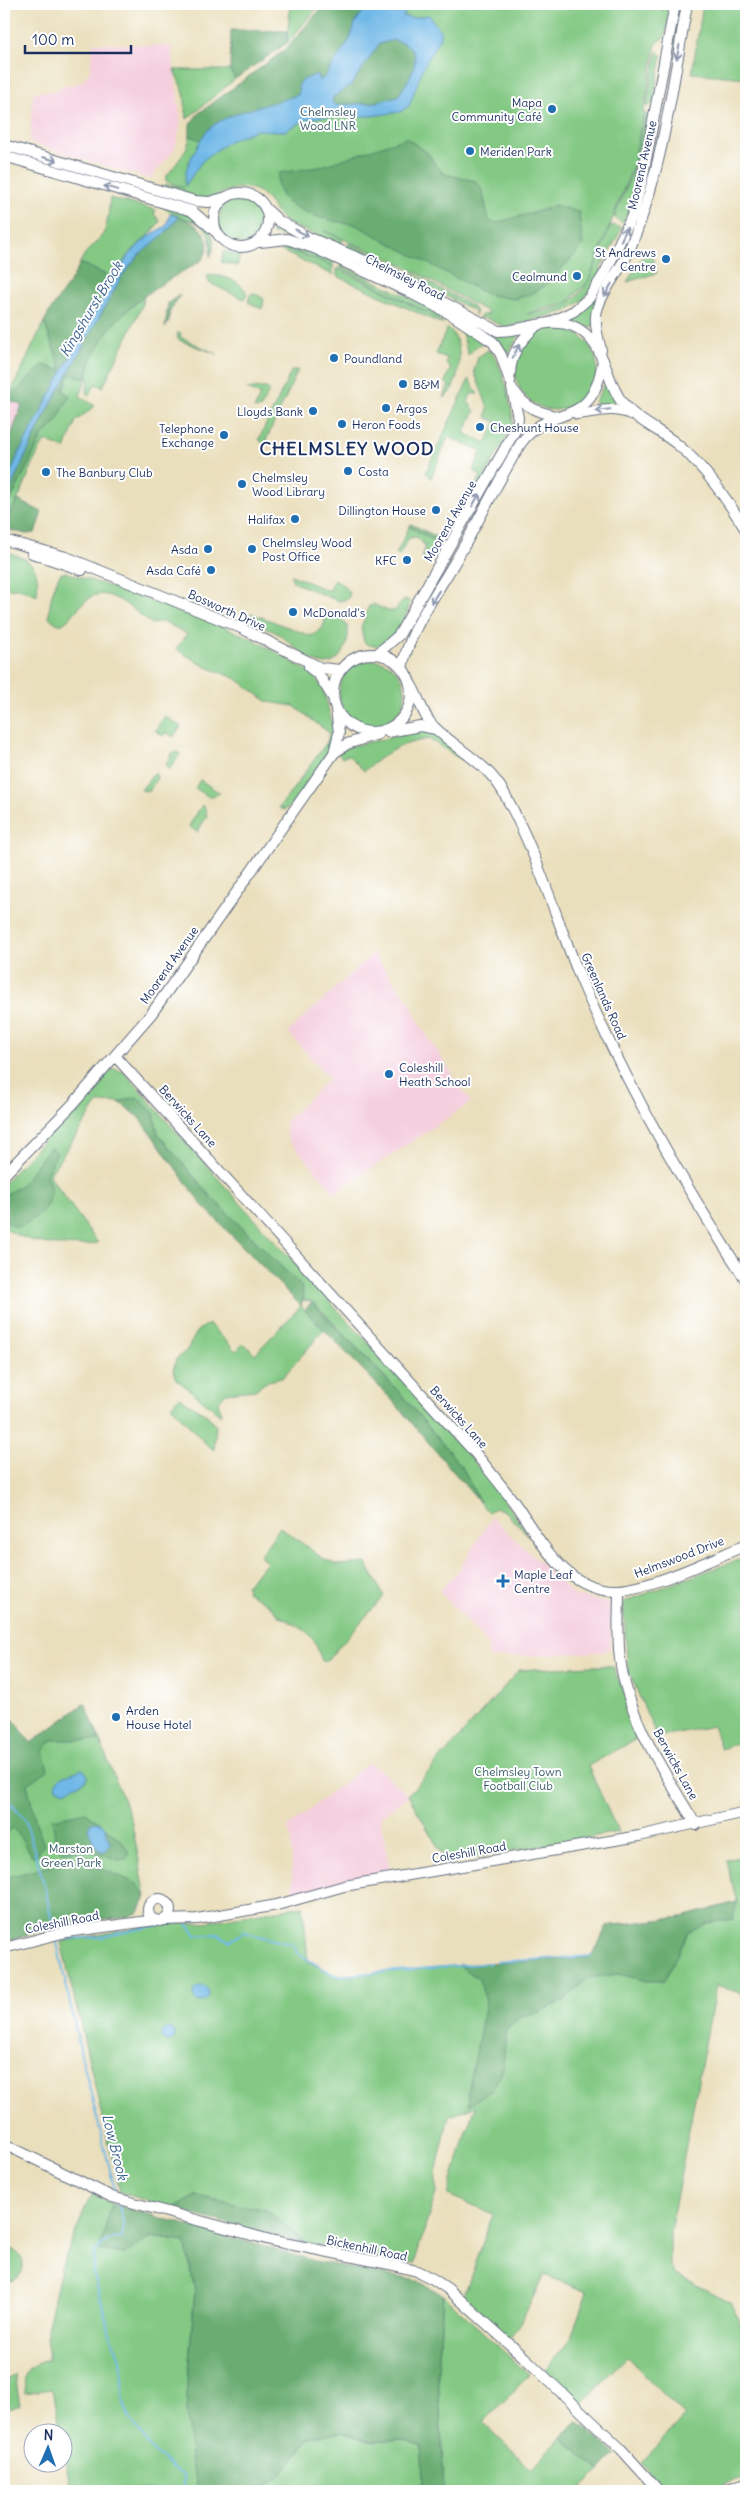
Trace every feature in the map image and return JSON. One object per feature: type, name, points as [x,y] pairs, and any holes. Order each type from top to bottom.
[{"type":"street","name":"Moorend Avenue","points":[[551,322],[574,311],[589,298],[605,273],[633,214],[646,161],[675,4]]},
{"type":"street","name":"Moorend Avenue","points":[[602,356],[596,328],[597,309],[626,258],[643,218],[653,182],[687,4]]},
{"type":"street","points":[[4,146],[194,206],[236,194],[251,194],[262,202],[266,209],[267,227],[260,242],[254,245],[234,246],[219,238],[194,206]]},
{"type":"street","points":[[4,156],[165,197]]},
{"type":"street","points":[[215,231],[215,215],[221,203],[227,197]]},
{"type":"street","name":"Chelmsley Road","points":[[266,209],[280,221],[308,237],[363,260],[432,294],[492,328],[512,331],[535,326]]},
{"type":"street","name":"Chelmsley Road","points":[[260,242],[287,239],[314,248],[409,292],[452,315],[493,342],[501,356],[511,385]]},
{"type":"street","points":[[639,417],[619,409],[603,408],[562,416],[532,410],[522,402],[511,385],[512,356],[522,339],[535,326],[551,322],[572,326],[585,334],[602,356],[617,395],[626,407],[679,446],[703,469],[746,530]]},
{"type":"street","points":[[562,416],[583,407],[594,394],[600,378],[602,356]]},
{"type":"street","name":"Moorend Avenue","points":[[377,654],[399,635],[517,427],[518,418],[511,385]]},
{"type":"street","name":"Moorend Avenue","points":[[402,668],[406,650],[415,629],[446,578],[521,443],[530,431],[562,416]]},
{"type":"street","name":"Bosworth Drive","points":[[10,541],[40,553],[66,557],[239,627],[321,668],[340,670]]},
{"type":"street","points":[[383,732],[396,725],[407,712],[411,697],[410,683],[402,668],[388,658],[377,654],[355,658],[340,670],[335,679],[332,697],[336,710],[349,726],[362,732],[383,732],[392,732],[420,726],[436,729]]},
{"type":"street","name":"Bosworth Drive","points":[[299,658],[319,675],[332,697]]},
{"type":"street","name":"Greenlands Road","points":[[410,683],[425,717],[436,729],[476,760],[506,798],[531,849],[583,982],[629,1081],[680,1175],[746,1280]]},
{"type":"street","name":"Moorend Avenue","points":[[334,753],[339,733],[336,710]]},
{"type":"street","name":"Moorend Avenue","points":[[4,1175],[116,1057],[152,1013],[334,753],[347,744],[383,732]]},
{"type":"street","name":"Berwicks Lane","points":[[116,1057],[476,1454],[517,1506],[554,1561],[570,1575],[588,1586],[619,1590],[620,1658],[628,1693],[643,1733],[696,1825]]},
{"type":"street","name":"Helmswood Drive","points":[[619,1590],[662,1579],[746,1544]]},
{"type":"street","name":"Coleshill Road","points":[[4,1948],[66,1932],[126,1923],[197,1919],[277,1905],[344,1886],[696,1825],[746,1812]]},
{"type":"street","name":"Coleshill Road","points":[[126,1923],[144,1914],[152,1903],[158,1900],[164,1901],[169,1906]]},
{"type":"street","points":[[169,1906],[177,1913],[197,1919]]},
{"type":"street","points":[[148,1909],[150,1916],[159,1920],[170,1912],[169,1906]]},
{"type":"street","name":"Bickenhill Road","points":[[4,2144],[112,2198],[274,2241],[417,2271],[433,2279],[522,2355],[621,2449],[659,2491]]},
{"type":"street","points":[[722,2491],[746,2483]]},
{"type":"shaded area","points":[[93,43],[171,46],[181,121],[175,149],[150,179],[30,143],[33,92],[54,91],[61,87],[82,82],[90,71]]},
{"type":"shaded area","points":[[4,398],[22,405],[4,454]]},
{"type":"shaded area","name":"Coleshill Heath School","points":[[373,953],[410,1003],[422,1028],[471,1102],[335,1193],[287,1138],[285,1122],[329,1079],[288,1032]]},
{"type":"shaded area","name":"Maple Leaf Centre","points":[[492,1517],[574,1595],[610,1604],[611,1648],[600,1652],[488,1658],[488,1644],[439,1591],[458,1571]]},
{"type":"shaded area","points":[[368,1763],[380,1770],[409,1796],[380,1817],[391,1876],[293,1895],[291,1838],[287,1828]]},
{"type":"green space","points":[[290,4],[321,4],[287,43]]},
{"type":"green space","name":"Meriden Park","points":[[325,4],[375,4],[407,25],[429,15],[411,18],[403,16],[412,4],[664,4],[663,11],[666,4],[672,4],[665,37],[656,44],[634,163],[590,278],[611,225],[622,228],[600,269],[602,270],[583,300],[566,311],[507,327],[485,318],[478,318],[481,315],[489,314],[395,261],[343,239],[340,246],[339,243],[291,225],[281,217],[263,195],[253,189],[241,188],[211,197],[200,198],[164,187],[166,184],[184,188],[166,181],[166,177],[187,147],[192,125],[198,114],[286,49]],"holes":[[[587,283],[577,296],[567,303]],[[567,303],[549,310],[527,314]]]},
{"type":"green space","points":[[325,4],[369,4],[356,21],[350,39],[325,77],[318,81],[318,74],[301,92],[286,100],[247,111],[221,121],[210,129],[201,140],[190,136],[190,124],[198,114],[286,49]]},
{"type":"green space","points":[[384,4],[404,4],[396,13],[389,11]]},
{"type":"green space","points":[[681,4],[684,4],[655,150],[640,214],[593,326],[584,328],[576,323],[575,316],[590,303],[608,275],[624,244],[647,178],[663,108]]},
{"type":"green space","points":[[703,4],[746,4],[746,78],[692,73]]},
{"type":"green space","points":[[231,30],[287,31],[287,43],[235,79],[230,70]]},
{"type":"green space","points":[[393,40],[411,49],[415,63],[409,79],[398,96],[373,103],[336,105],[331,102],[333,97],[351,85],[379,44]]},
{"type":"green space","points":[[657,51],[662,55],[653,103],[646,107]]},
{"type":"green space","points":[[174,70],[230,70],[235,79],[187,119],[184,93]]},
{"type":"green space","points":[[645,113],[650,118],[636,185],[626,219],[622,223],[614,217],[634,167]]},
{"type":"green space","points":[[406,138],[428,153],[437,167],[445,174],[476,181],[482,189],[489,221],[495,223],[555,205],[579,212],[583,246],[545,286],[529,295],[513,299],[486,294],[354,224],[328,220],[310,214],[287,202],[280,193],[279,173],[319,167]]},
{"type":"green space","points":[[243,196],[252,198],[260,203],[265,211],[267,220],[265,229],[260,237],[252,242],[243,244],[234,242],[226,237],[221,229],[219,220],[221,211],[226,203],[234,198]]},
{"type":"green space","points":[[110,198],[156,210],[154,214],[160,221],[152,232],[129,254],[113,278],[80,263],[86,252],[105,230]]},
{"type":"green space","points":[[161,204],[191,215],[208,228],[212,236],[213,246],[210,257],[210,242],[207,232],[202,225],[177,216]]},
{"type":"green space","points":[[179,217],[193,224],[204,233],[208,245],[202,260],[147,294],[115,322],[103,338],[93,357],[86,379],[70,374],[63,391],[70,396],[54,425],[42,436],[4,514],[4,508],[14,480],[45,415],[122,276],[139,255],[165,233]]},
{"type":"green space","points":[[275,224],[294,235],[338,252],[290,236],[272,234]]},
{"type":"green space","points":[[349,243],[399,266],[472,306],[476,312],[475,315],[474,311],[385,263],[351,248],[345,249]]},
{"type":"green space","points":[[292,246],[331,261],[336,261],[332,265],[283,247]]},
{"type":"green space","points":[[279,247],[334,266],[331,271],[334,273],[333,275],[277,249]]},
{"type":"green space","points":[[650,249],[657,273],[627,282],[641,259]]},
{"type":"green space","points":[[224,251],[240,256],[237,266],[221,262]]},
{"type":"green space","points":[[80,263],[113,278],[18,455],[4,490],[4,454],[22,405],[7,400],[43,365],[62,371],[44,322],[72,279]]},
{"type":"green space","points":[[341,265],[414,300],[446,319],[450,324],[339,267]]},
{"type":"green space","points":[[337,268],[436,317],[444,325],[337,276]]},
{"type":"green space","points":[[207,276],[230,279],[240,285],[247,294],[244,299],[209,283]]},
{"type":"green space","points":[[253,293],[263,298],[262,309],[248,302],[250,295]]},
{"type":"green space","points":[[180,295],[170,311],[169,321],[165,328],[168,303]]},
{"type":"green space","points":[[144,296],[142,306],[103,387],[95,384],[89,396],[86,393],[89,367],[95,349],[106,331]]},
{"type":"green space","points":[[44,322],[62,371],[43,365],[7,400]]},
{"type":"green space","points":[[476,325],[518,333],[519,336],[507,355],[494,336]]},
{"type":"green space","points":[[468,326],[486,341],[477,346],[468,355],[461,329]]},
{"type":"green space","points":[[447,328],[457,342],[459,363],[454,384],[444,398],[449,385],[445,382],[451,367],[446,364],[447,358],[436,354]]},
{"type":"green space","points":[[556,328],[572,331],[585,340],[594,353],[597,369],[594,385],[585,398],[572,407],[556,410],[540,407],[527,398],[518,385],[515,369],[518,353],[527,340],[540,331]]},
{"type":"green space","points":[[178,332],[181,333],[180,337],[217,354],[181,341],[177,338]]},
{"type":"green space","points":[[488,350],[498,363],[502,373],[509,397],[513,425],[474,496],[470,493],[481,476],[473,470],[482,451],[448,437],[431,478],[426,472],[469,379],[478,394],[471,394],[468,402],[475,411],[464,433],[486,443],[496,422],[486,417],[488,408],[474,371],[478,357]]},
{"type":"green space","points":[[292,370],[298,370],[264,445],[259,439]]},
{"type":"green space","points":[[70,374],[86,379],[80,396],[95,406],[76,421],[65,449],[45,441],[16,502],[4,520],[4,514],[42,436],[54,425],[70,396],[63,391]]},
{"type":"green space","points":[[604,385],[610,385],[615,398],[612,403],[597,406],[595,402]]},
{"type":"green space","points":[[267,388],[269,391],[261,408],[254,409],[260,395],[247,389]]},
{"type":"green space","points":[[18,500],[42,512],[35,533],[26,534],[6,529],[6,518]]},
{"type":"green space","points":[[411,524],[439,538],[437,542],[409,527]]},
{"type":"green space","points":[[409,527],[437,542],[427,560],[422,557],[425,546],[417,537],[409,538],[399,555],[396,554]]},
{"type":"green space","points":[[4,551],[21,557],[32,565],[37,577],[37,595],[19,588],[4,589]]},
{"type":"green space","points":[[65,572],[136,595],[157,604],[166,603],[253,639],[313,674],[323,689],[334,730],[334,744],[291,806],[284,810],[279,808],[327,742],[329,733],[294,706],[268,702],[235,678],[206,667],[176,649],[187,634],[163,621],[152,624],[122,601],[113,597],[96,595],[84,602],[63,624],[58,624],[49,618],[50,607],[53,590],[60,574]]},
{"type":"green space","points":[[291,575],[329,591],[334,579],[346,588],[349,594],[348,597],[345,600],[338,601],[293,582]]},
{"type":"green space","points":[[405,599],[409,601],[409,607],[402,624],[396,632],[388,640],[380,644],[372,646],[364,642],[361,628],[369,606],[373,604],[388,611],[394,611]]},
{"type":"green space","points":[[322,610],[343,621],[348,634],[345,648],[337,660],[325,664],[305,656],[277,633],[248,622],[251,613],[311,636],[322,629],[325,621]]},
{"type":"green space","points":[[372,660],[385,663],[395,670],[402,680],[405,693],[402,706],[395,716],[385,723],[372,726],[359,723],[349,716],[342,706],[339,693],[342,680],[349,670],[359,663]]},
{"type":"green space","points":[[165,716],[181,727],[173,737],[166,732],[163,736],[155,730]]},
{"type":"green space","points":[[419,731],[438,737],[465,755],[462,760],[429,739],[401,746],[379,759],[364,771],[348,755],[342,758],[338,753],[348,747]]},
{"type":"green space","points":[[177,752],[180,754],[169,770],[166,764],[172,753]]},
{"type":"green space","points":[[155,772],[157,778],[149,791],[141,790]]},
{"type":"green space","points":[[200,780],[220,793],[209,797],[195,788]]},
{"type":"green space","points":[[202,805],[207,816],[197,832],[189,826]]},
{"type":"green space","points":[[114,1069],[124,1072],[431,1411],[482,1472],[529,1536],[504,1511],[495,1507],[489,1513],[480,1503],[462,1467],[400,1393],[320,1309],[312,1302],[304,1300],[301,1286],[211,1197],[158,1134],[154,1113],[137,1097],[119,1102],[98,1103],[49,1175],[98,1243],[75,1246],[37,1242],[4,1227],[4,1183],[106,1074]]},
{"type":"green space","points":[[137,1097],[154,1113],[158,1134],[211,1197],[301,1286],[304,1296],[301,1306],[202,1205],[139,1117],[119,1102]]},
{"type":"green space","points":[[50,1147],[57,1153],[46,1175],[51,1191],[48,1204],[40,1214],[23,1225],[17,1227],[4,1221],[4,1196],[22,1184]]},
{"type":"green space","points":[[312,1302],[400,1393],[462,1467],[480,1503],[393,1401],[305,1310]]},
{"type":"green space","points":[[301,1306],[324,1330],[282,1378],[268,1381],[255,1390],[226,1393],[218,1402],[221,1415],[176,1379],[173,1371],[176,1359],[187,1350],[198,1330],[209,1324],[236,1351],[244,1343],[255,1354]]},
{"type":"green space","points":[[179,1397],[208,1416],[216,1426],[214,1450],[205,1443],[171,1406]]},
{"type":"green space","points":[[280,1527],[322,1558],[337,1565],[366,1563],[384,1596],[327,1660],[322,1661],[315,1642],[306,1631],[278,1615],[268,1604],[247,1592],[246,1585],[267,1563],[260,1555]]},
{"type":"green space","points":[[746,1557],[746,1740],[721,1749],[713,1726],[657,1737],[628,1670],[623,1602]]},
{"type":"green space","name":"Chelmsley Town Football Club","points":[[613,1666],[642,1736],[588,1766],[618,1832],[447,1863],[408,1795],[519,1670]]},
{"type":"green space","name":"Marston Green Park","points":[[85,1703],[131,1819],[146,1897],[139,1912],[128,1917],[60,1925],[4,1942],[4,1707],[31,1743]]},
{"type":"green space","points":[[85,1703],[100,1740],[52,1740],[43,1751],[48,1770],[27,1784],[36,1823],[44,1845],[33,1857],[19,1835],[12,1828],[4,1837],[4,1707],[31,1743]]},
{"type":"green space","points":[[86,1812],[123,1842],[129,1853],[126,1860],[119,1860],[95,1852],[62,1851],[56,1843],[52,1819]]},
{"type":"green space","points":[[738,1857],[746,1891],[746,1995],[716,1985],[670,2231],[670,2266],[674,2274],[732,2303],[746,2340],[746,2477],[704,2491],[666,2491],[641,2463],[685,2416],[627,2357],[579,2406],[544,2372],[571,2337],[587,2292],[544,2275],[521,2322],[508,2341],[463,2298],[493,2214],[448,2195],[466,2131],[476,2106],[449,2116],[436,2173],[436,2192],[414,2264],[305,2243],[266,2210],[196,2196],[171,2209],[120,2192],[61,1942],[161,1923],[200,1923],[303,1906],[308,1961],[336,1976],[488,1963],[592,1957],[607,1926],[682,1917],[737,1902],[726,1860]]},
{"type":"green space","points":[[85,1861],[137,1884],[146,1896],[139,1912],[128,1917],[60,1925],[4,1942],[4,1878],[62,1863]]},
{"type":"green space","points":[[737,1902],[733,1919],[708,1923],[688,1933],[664,1981],[646,1981],[619,1974],[588,1978],[564,2001],[537,2013],[521,2016],[506,2030],[503,2069],[493,2089],[469,2105],[468,2092],[486,2002],[479,1979],[459,1965],[592,1957],[607,1926],[682,1917]]},
{"type":"green space","points":[[93,2194],[112,2204],[100,2250],[125,2254],[152,2237],[185,2242],[195,2291],[186,2396],[197,2488],[207,2491],[71,2491],[68,2472],[72,2472],[72,2422],[58,2422],[52,2389],[25,2393],[25,2379],[28,2370],[35,2364],[48,2360],[47,2329],[62,2265]]},
{"type":"green space","points":[[196,2196],[267,2210],[305,2243],[171,2209]]},
{"type":"green space","points":[[112,2204],[315,2261],[418,2281],[443,2295],[438,2373],[444,2491],[423,2491],[422,2447],[399,2439],[369,2441],[343,2432],[309,2438],[286,2470],[270,2483],[260,2488],[209,2491],[197,2488],[190,2460],[186,2396],[195,2291],[185,2242],[152,2237],[125,2254],[99,2250]]},
{"type":"green space","points":[[4,2248],[14,2250],[19,2255],[23,2267],[22,2273],[18,2277],[12,2281],[4,2282]]},
{"type":"green space","points":[[443,2295],[529,2375],[483,2423],[531,2469],[561,2438],[600,2471],[579,2491],[444,2491],[438,2373]]},
{"type":"green space","points":[[15,2375],[20,2405],[4,2411],[4,2381]]},
{"type":"green space","points":[[577,2421],[616,2454],[600,2471],[561,2438]]},
{"type":"green space","points":[[343,2432],[369,2441],[399,2439],[422,2447],[423,2491],[253,2491],[271,2482],[285,2470],[309,2438]]},
{"type":"water","points":[[369,4],[384,4],[389,11],[396,13],[404,4],[412,4],[403,16],[411,18],[429,15],[440,31],[440,37],[423,68],[409,106],[400,112],[371,116],[320,117],[305,120],[285,131],[256,130],[229,141],[202,161],[185,186],[185,176],[189,162],[206,132],[214,125],[237,114],[299,94],[298,87],[301,81],[317,74],[319,81],[325,77],[350,39],[356,21]],"holes":[[[393,40],[411,49],[415,63],[409,79],[398,96],[373,103],[336,105],[332,102],[333,97],[351,85],[379,44]]]},
{"type":"water","points":[[170,214],[179,217],[165,233],[139,255],[122,276],[45,415],[14,480],[4,508],[4,490],[18,455],[113,278],[142,242],[166,226]]},
{"type":"water","points":[[6,1734],[11,1738],[12,1743],[4,1753],[4,1736]]},
{"type":"water","points":[[83,1769],[88,1776],[86,1780],[65,1791],[56,1787],[57,1782],[63,1776]]},
{"type":"water","points":[[92,1822],[101,1823],[105,1827],[110,1843],[105,1851],[100,1851],[94,1844],[88,1829]]},
{"type":"water","points":[[201,1986],[209,1994],[201,2002],[193,1994]]},
{"type":"water","points":[[165,2028],[171,2028],[175,2035],[171,2042],[165,2042],[161,2038],[161,2032]]},
{"type":"waterway","name":"Low Brook","points":[[4,1778],[9,1782],[9,1802],[25,1819],[44,1884],[54,1931]]},
{"type":"waterway","points":[[57,1939],[102,1937],[163,1924]]},
{"type":"waterway","points":[[187,1924],[197,1936],[217,1934],[230,1941],[243,1932],[294,1945],[297,1953],[336,1976],[490,1963]]},
{"type":"waterway","name":"Low Brook","points":[[56,1938],[81,2054],[116,2194]]},
{"type":"waterway","points":[[496,1962],[592,1956]]},
{"type":"waterway","name":"Low Brook","points":[[118,2203],[124,2224],[122,2238],[109,2239],[94,2253],[94,2274],[109,2330],[120,2359],[124,2402],[129,2417],[157,2456],[183,2475],[183,2491]]},
{"type":"place","name":"Mapa Community Café","points":[[552,109]]},
{"type":"place","name":"Meriden Park","points":[[470,151]]},
{"type":"place","name":"St Andrews Centre","points":[[666,259]]},
{"type":"place","name":"Ceolmund","points":[[577,276]]},
{"type":"place","name":"Poundland","points":[[334,358]]},
{"type":"place","name":"B&M","points":[[403,384]]},
{"type":"place","name":"Argos","points":[[386,408]]},
{"type":"place","name":"Lloyds Bank","points":[[313,411]]},
{"type":"place","name":"Heron Foods","points":[[342,424]]},
{"type":"place","name":"Cheshunt House","points":[[480,427]]},
{"type":"place","name":"Telephone Exchange","points":[[224,435]]},
{"type":"place","name":"Costa","points":[[348,471]]},
{"type":"place","name":"The Banbury Club","points":[[46,472]]},
{"type":"place","name":"Chelmsley Wood Library","points":[[242,484]]},
{"type":"place","name":"Dillington House","points":[[436,510]]},
{"type":"place","name":"Halifax","points":[[295,519]]},
{"type":"place","name":"Asda","points":[[208,549]]},
{"type":"place","name":"Chelmsley Wood Post Office","points":[[252,549]]},
{"type":"place","name":"KFC","points":[[407,560]]},
{"type":"place","name":"Asda Café","points":[[211,570]]},
{"type":"place","name":"McDonald's","points":[[293,612]]},
{"type":"place","name":"Coleshill Heath School","points":[[389,1074]]},
{"type":"place","name":"Maple Leaf Centre","points":[[503,1581]]},
{"type":"place","name":"Arden House Hotel","points":[[116,1717]]},
{"type":"district","name":"CHELMSLEY WOOD","points":[[347,448]]},
{"type":"park label","name":"Chelmsley Wood LNR","points":[[328,118]]},
{"type":"water label","name":"Kingshurst Brook","points":[[91,309]]}]
